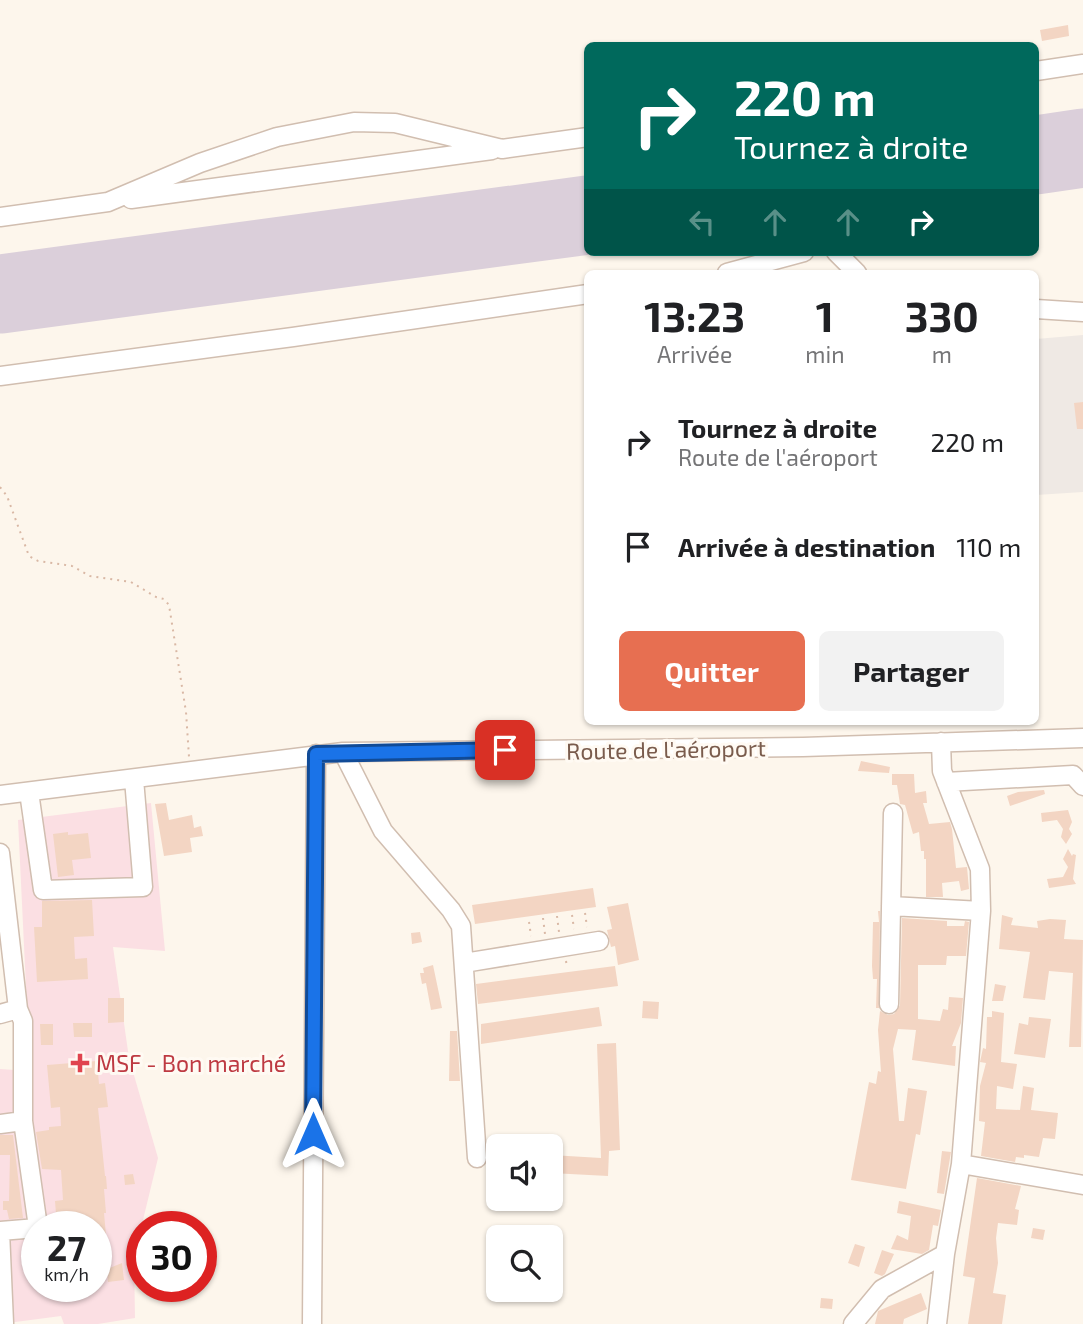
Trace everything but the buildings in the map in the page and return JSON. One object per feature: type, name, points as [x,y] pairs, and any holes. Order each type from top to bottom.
[{"type":"street","points":[[1039,71],[1083,64]]},
{"type":"street","points":[[108,202],[200,163],[277,137],[354,122],[395,122],[502,149]]},
{"type":"street","points":[[0,217],[584,137]]},
{"type":"street","points":[[738,270],[789,256]]},
{"type":"street","points":[[840,256],[854,270]]},
{"type":"street","points":[[0,376],[584,295]]},
{"type":"street","points":[[1039,310],[1083,312]]},
{"type":"street","name":"Route de l'aéroport","points":[[0,795],[343,752],[886,746],[941,741],[1083,738]]},
{"type":"street","points":[[937,1324],[945,1254],[961,1164],[981,911],[980,869],[946,782],[941,741]]},
{"type":"street","points":[[343,752],[383,831],[451,910],[461,926],[477,1157]]},
{"type":"street","points":[[312,1324],[316,754]]},
{"type":"street","points":[[946,782],[1073,775],[1083,786]]},
{"type":"street","points":[[29,792],[43,890],[143,887],[134,779]]},
{"type":"street","points":[[889,1004],[894,813]]},
{"type":"street","points":[[0,853],[9,1012],[23,1021],[23,1121],[35,1211]]},
{"type":"street","points":[[891,906],[981,911]]},
{"type":"street","points":[[464,963],[598,941]]},
{"type":"street","points":[[0,1125],[23,1121]]},
{"type":"street","points":[[961,1164],[1083,1185]]},
{"type":"street","points":[[4,1323],[0,1231],[21,1229]]},
{"type":"street","points":[[853,1324],[882,1289],[945,1254]]},
{"type":"path","points":[[0,487],[7,496],[29,556],[38,561],[72,566],[90,576],[131,582],[164,599],[169,605],[186,712],[188,773]]},
{"type":"path","points":[[554,948],[557,916]]},
{"type":"path","points":[[543,918],[554,948]]},
{"type":"shaded area","points":[[1083,335],[1083,492],[1039,495],[1039,339]]},
{"type":"shaded area","name":"MSF - Bon marché","points":[[151,803],[165,951],[113,947],[129,1058],[158,1158],[145,1211],[126,1211],[126,1302],[135,1302],[135,1318],[98,1324],[64,1324],[61,1316],[0,1324],[0,1069],[30,1071],[18,820]]},
{"type":"runway","points":[[1039,155],[1083,148]]},
{"type":"runway","points":[[0,294],[584,216]]},
{"type":"place","name":"MSF - Bon marché","points":[[80,1063]]},
{"type":"route","points":[[313,1134],[316,754],[505,750]]}]
